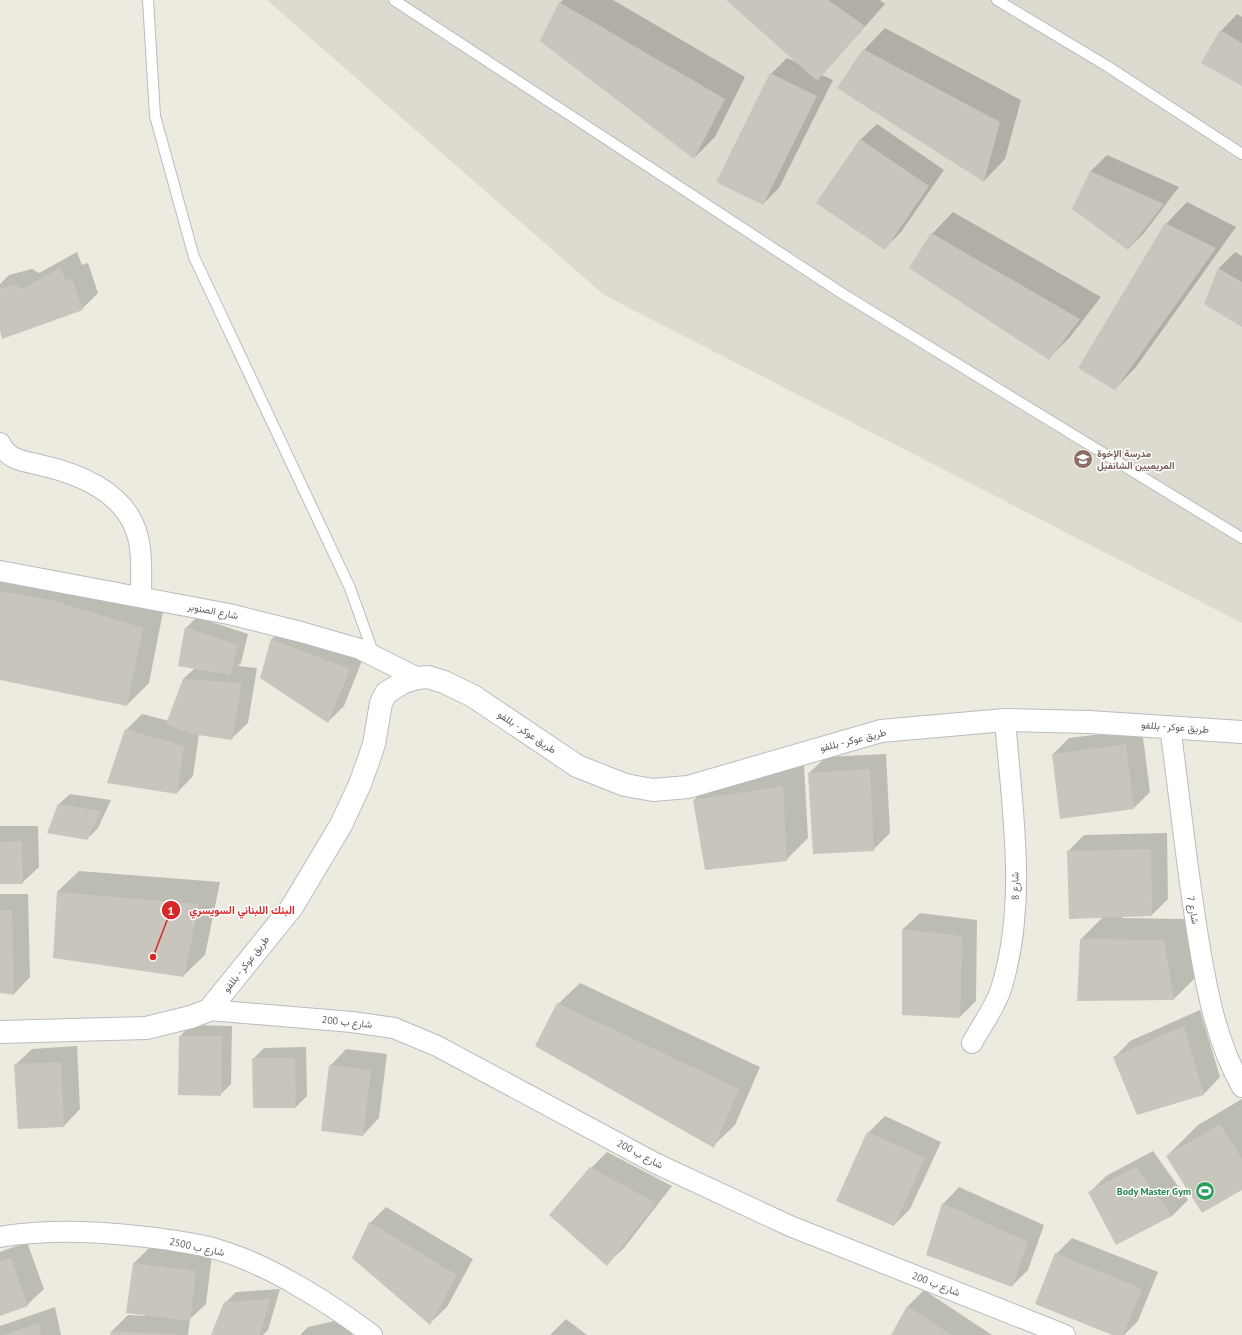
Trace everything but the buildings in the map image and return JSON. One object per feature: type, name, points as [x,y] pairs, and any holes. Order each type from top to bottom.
[{"type":"street","points":[[0,443],[4,452],[18,461],[66,471],[97,484],[120,504],[134,526],[140,548],[141,597]]},
{"type":"street","name":"شارع الصنوبر","points":[[0,571],[229,614],[301,632],[360,649],[418,678]]},
{"type":"street","name":"طريق عوكر - بللفو","points":[[209,1010],[292,907],[341,825],[364,772],[374,744],[381,703],[386,693],[404,682],[418,678],[428,677],[444,682],[473,696],[577,766],[625,785],[653,790],[688,787],[881,731],[1005,720],[1170,727],[1242,732]]},
{"type":"street","name":"شارع 8","points":[[972,1043],[1000,991],[1011,954],[1016,912],[1015,851],[1005,720]]},
{"type":"street","name":"شارع 7","points":[[1170,727],[1181,804],[1188,877],[1210,1007],[1222,1042],[1242,1087]]},
{"type":"street","points":[[0,1032],[146,1028],[191,1017],[209,1010]]},
{"type":"street","name":"شارع ب 200","points":[[209,1010],[352,1022],[394,1028],[437,1046],[655,1163],[790,1226],[1065,1335]]},
{"type":"street","name":"شارع ب 2500","points":[[0,1237],[61,1231],[140,1236],[219,1250],[257,1264],[342,1312],[372,1335]]},
{"type":"lane","points":[[148,0],[154,116],[194,257],[350,588],[374,655]]},
{"type":"lane","points":[[394,0],[843,294],[1242,538]]},
{"type":"lane","points":[[998,0],[1107,66],[1242,154]]},
{"type":"shaded area","name":"مدرسة الإخوة المريميين الشانفيل","points":[[267,0],[1242,0],[1242,623],[604,295]]},
{"type":"place","name":"مدرسة الإخوة المريميين الشانفيل","points":[[1083,459]]},
{"type":"place","name":"البنك اللبناني السويسري","points":[[153,957]]},
{"type":"place","name":"Body Master Gym","points":[[1205,1191]]}]
